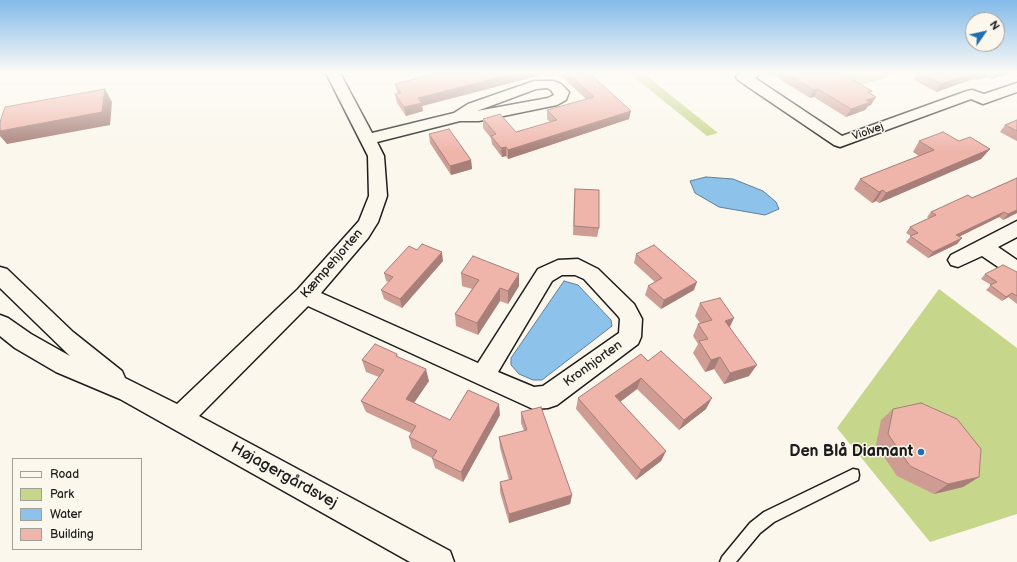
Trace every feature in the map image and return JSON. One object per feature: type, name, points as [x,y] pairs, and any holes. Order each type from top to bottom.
[{"type":"street","name":"Kæmpehjorten","points":[[180,418],[306,295],[361,233],[368,222],[378,196],[376,156],[347,99]]},
{"type":"street","points":[[460,116],[472,107],[494,99]]},
{"type":"street","points":[[368,139],[460,116],[479,116],[534,106],[552,102],[557,99]]},
{"type":"street","name":"Violvej","points":[[776,99],[840,142],[958,99]]},
{"type":"street","points":[[958,260],[1017,228]]},
{"type":"street","points":[[984,247],[1017,270]]},
{"type":"street","name":"Kronhjorten","points":[[306,295],[484,376],[533,398],[548,396],[630,337],[631,319],[626,310],[591,274],[578,267],[558,268],[545,276],[484,376]]},
{"type":"street","name":"Højagergårdsvej","points":[[0,275],[65,339],[129,391]]},
{"type":"street","name":"Højagergårdsvej","points":[[0,324],[23,341],[64,365],[129,391],[439,562]]},
{"type":"lane","points":[[727,562],[755,528],[769,517],[853,475]]},
{"type":"green space","points":[[661,99],[676,99],[718,133],[707,136]]},
{"type":"green space","points":[[939,289],[1017,348],[1017,514],[930,542],[837,428]]},
{"type":"water","points":[[706,177],[733,179],[763,191],[776,202],[779,209],[765,215],[719,207],[695,193],[690,181]]},
{"type":"water","points":[[564,281],[578,285],[611,320],[612,326],[542,380],[533,380],[519,374],[511,365],[511,358]]},
{"type":"building","points":[[48,99],[104,99],[102,112],[0,131],[0,122],[5,107]]},
{"type":"building","points":[[399,99],[419,99],[422,103],[404,107]]},
{"type":"building","points":[[586,99],[618,99],[631,111],[508,150],[506,147],[501,148],[491,136],[496,134],[483,119],[500,114],[516,132],[557,120],[547,110]]},
{"type":"building","points":[[835,99],[869,99],[866,100],[870,102],[851,109]]},
{"type":"building","points":[[1017,120],[1017,131],[1005,125]]},
{"type":"building","points":[[449,129],[471,160],[450,166],[429,134]]},
{"type":"building","points":[[943,132],[959,141],[970,137],[990,149],[886,193],[883,190],[879,192],[860,179],[934,150],[919,141]]},
{"type":"building","points":[[1017,178],[1017,210],[1008,214],[1004,212],[956,235],[962,238],[933,252],[910,236],[918,233],[910,227],[936,215],[931,212],[968,195],[972,198]]},
{"type":"building","points":[[575,189],[599,190],[599,228],[574,226]]},
{"type":"building","points":[[422,244],[442,252],[400,299],[381,290],[393,277],[384,273],[409,246],[417,250]]},
{"type":"building","points":[[654,245],[697,282],[664,300],[648,286],[662,278],[636,254]]},
{"type":"building","points":[[473,256],[519,274],[508,291],[500,288],[477,323],[455,314],[479,280],[461,273]]},
{"type":"building","points":[[1003,265],[1017,272],[1017,296],[1012,293],[1006,297],[990,285],[997,282],[985,274]]},
{"type":"building","points":[[720,298],[734,318],[725,321],[757,365],[730,373],[720,357],[711,360],[699,341],[708,339],[698,324],[712,320],[700,303]]},
{"type":"building","points":[[375,344],[397,354],[396,356],[426,369],[406,399],[450,420],[468,390],[499,404],[461,472],[432,458],[437,451],[409,437],[416,426],[361,401],[384,370],[362,360]]},
{"type":"building","points":[[661,351],[712,398],[684,420],[641,378],[615,396],[666,451],[641,470],[578,398],[641,354],[648,361]]},
{"type":"building","name":"Den Blå Diamant","points":[[921,403],[957,419],[981,449],[979,477],[948,484],[910,466],[888,434],[893,409]]},
{"type":"building","points":[[541,407],[572,495],[509,514],[500,482],[512,479],[499,437],[527,430],[521,412]]},
{"type":"place","name":"Den Blå Diamant","points":[[921,452]]}]
